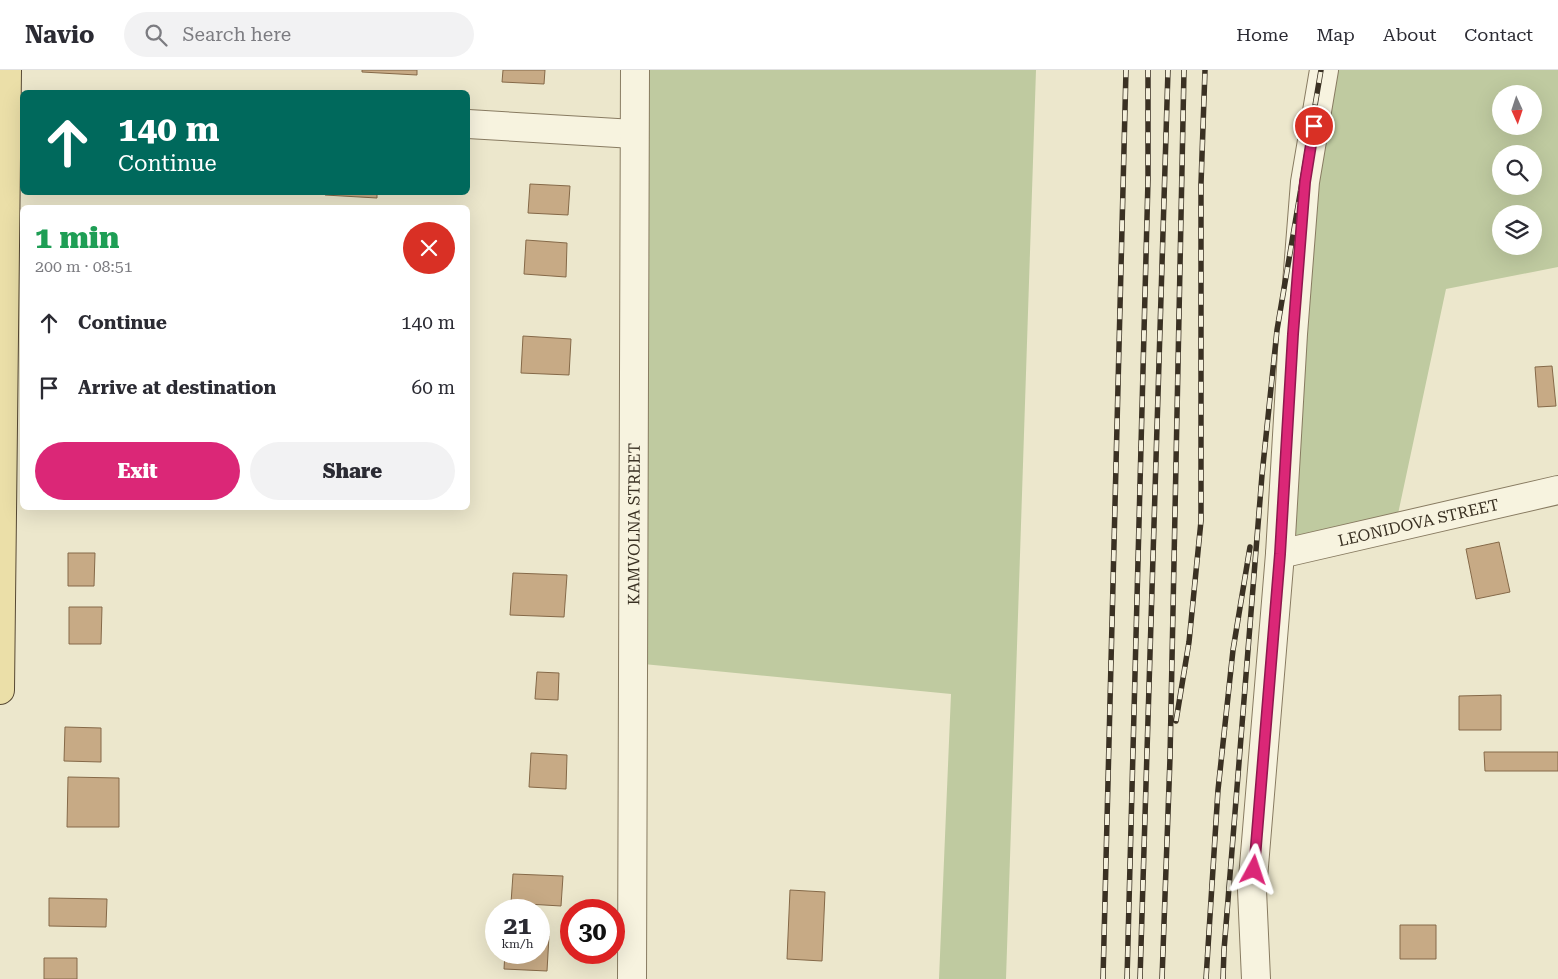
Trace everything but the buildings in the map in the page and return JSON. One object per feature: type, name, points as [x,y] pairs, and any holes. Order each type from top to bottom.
[{"type":"main road","points":[[0,690],[9,89]]},
{"type":"street","name":"KAMVOLNA STREET","points":[[632,979],[635,70]]},
{"type":"street","points":[[1256,979],[1252,890],[1280,554],[1293,334],[1305,182],[1324,70]]},
{"type":"street","points":[[470,124],[634,134]]},
{"type":"street","name":"LEONIDOVA STREET","points":[[1280,554],[1558,490]]},
{"type":"green space","points":[[635,70],[1036,70],[1006,979],[939,979],[951,694],[633,663]]},
{"type":"green space","points":[[1324,70],[1558,70],[1558,267],[1446,289],[1395,528],[1280,554]]},
{"type":"railway","points":[[1103,979],[1126,70]]},
{"type":"railway","points":[[1127,979],[1148,180],[1148,70]]},
{"type":"railway","points":[[1140,979],[1168,70]]},
{"type":"railway","points":[[1162,979],[1170,758],[1184,70]]},
{"type":"railway","points":[[1176,721],[1189,642],[1201,521],[1201,184],[1205,70]]},
{"type":"railway","points":[[1223,979],[1262,475],[1277,330],[1321,70]]},
{"type":"railway","points":[[1206,979],[1218,790],[1233,650],[1250,547]]},
{"type":"route","points":[[1254,870],[1280,554],[1293,334],[1305,182],[1314,126]]}]
